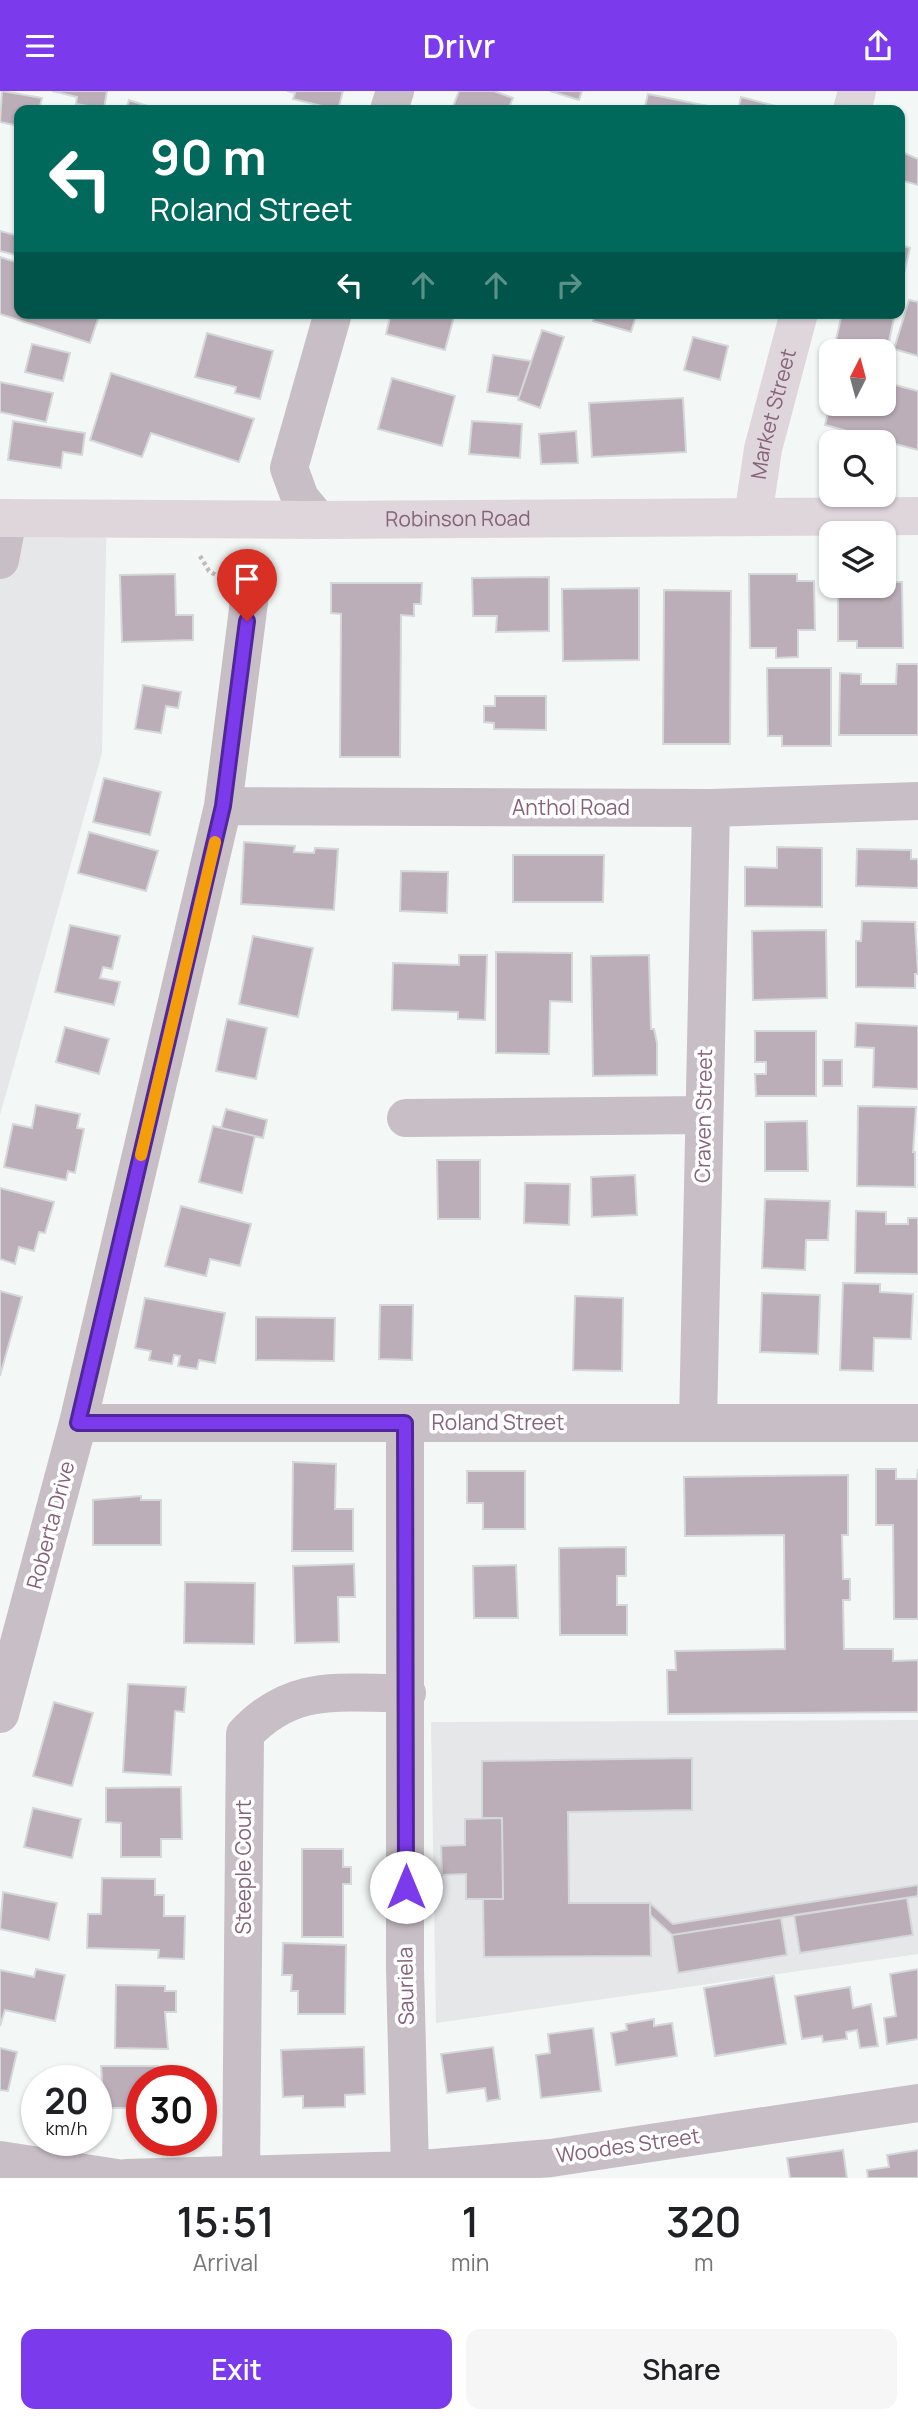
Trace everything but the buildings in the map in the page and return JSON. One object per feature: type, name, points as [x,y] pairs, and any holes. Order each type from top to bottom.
[{"type":"main road","name":"Market Street","points":[[753,517],[762,449],[797,319]]},
{"type":"main road","name":"Robinson Road","points":[[4,518],[318,520],[918,516]]},
{"type":"street","points":[[318,520],[300,498],[289,468],[331,319]]},
{"type":"street","points":[[0,560],[4,518]]},
{"type":"street","name":"Roberta Drive","points":[[0,1714],[78,1423],[223,806],[250,594]]},
{"type":"street","name":"Anthol Road","points":[[223,806],[711,808],[918,801]]},
{"type":"street","name":"Craven Street","points":[[698,1423],[711,808]]},
{"type":"street","points":[[406,1118],[703,1115]]},
{"type":"street","name":"Roland Street","points":[[78,1423],[918,1423]]},
{"type":"street","name":"Sauriela","points":[[405,1423],[405,1969],[411,2170]]},
{"type":"street","name":"Steeple Court","points":[[241,2175],[245,1734],[266,1712],[294,1699],[321,1694],[407,1693]]},
{"type":"street","name":"Woodes Street","points":[[126,2178],[411,2170],[551,2158],[918,2103]]},
{"type":"street","points":[[0,2160],[117,2178]]},
{"type":"path","points":[[177,519],[209,571],[250,594]]},
{"type":"shaded area","points":[[107,504],[102,753],[0,1115],[0,505]]},
{"type":"shaded area","points":[[918,1720],[918,1954],[436,2023],[431,1722]]},
{"type":"slow traffic","points":[[141,1155],[215,842]]},
{"type":"route","points":[[247,621],[223,806],[78,1423],[405,1423],[406,1887]]}]
